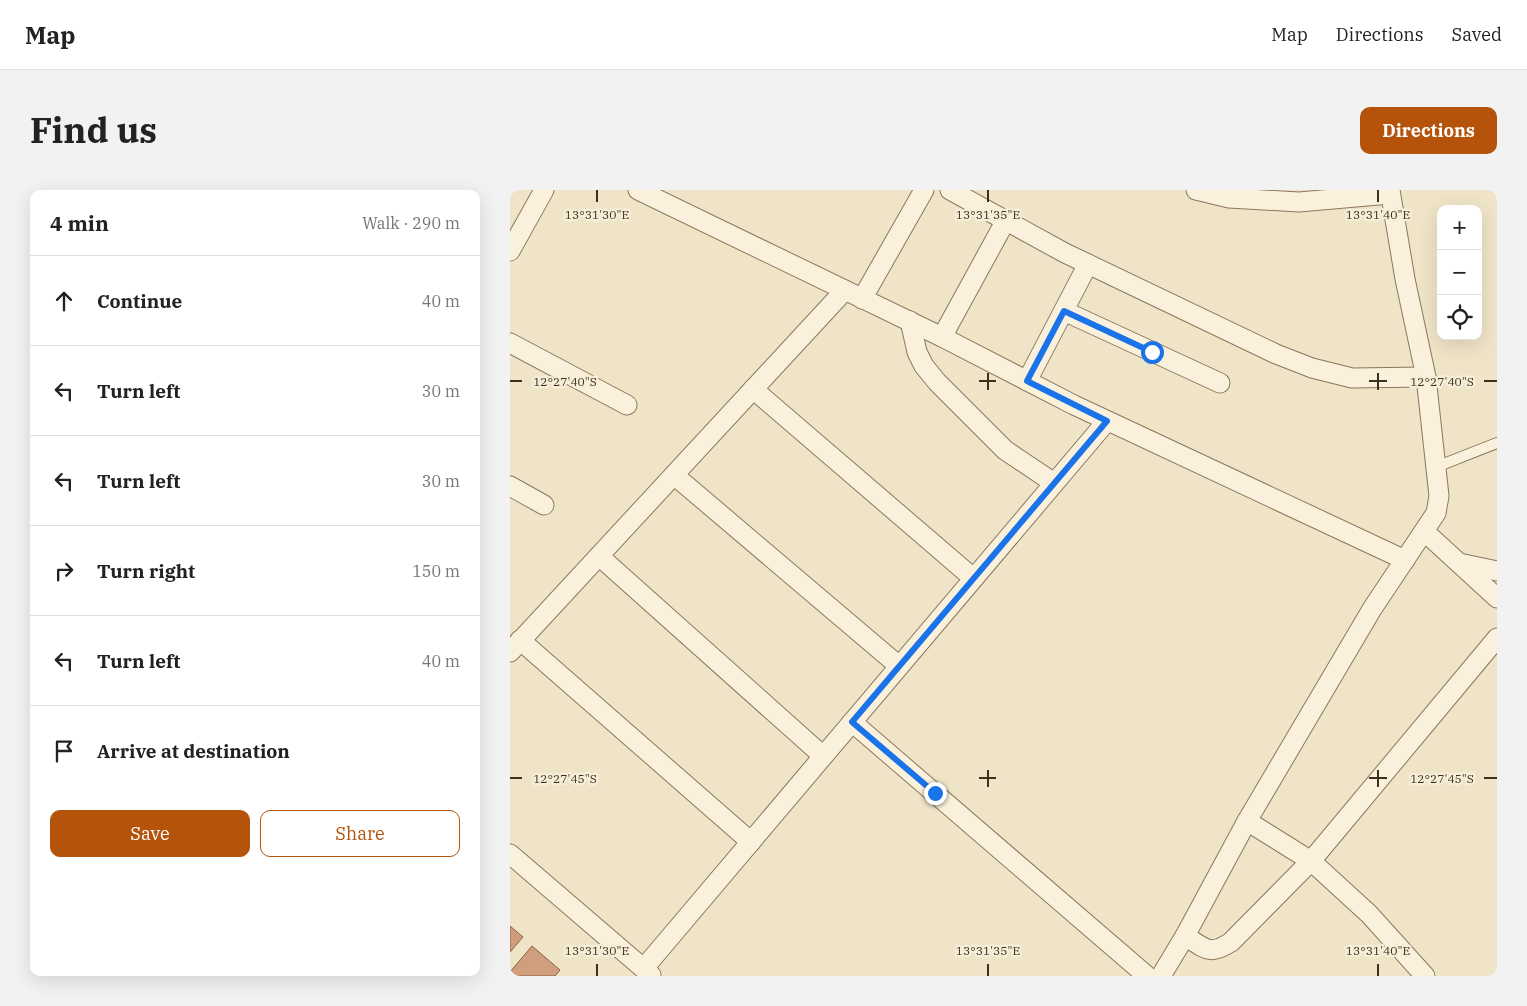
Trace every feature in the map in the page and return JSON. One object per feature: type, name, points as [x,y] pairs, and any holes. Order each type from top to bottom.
[{"type":"street","points":[[510,251],[544,190]]},
{"type":"street","points":[[638,190],[910,321],[1107,421],[1405,560]]},
{"type":"street","points":[[862,298],[924,190]]},
{"type":"street","points":[[950,190],[1088,264],[1276,354],[1312,368],[1352,378],[1426,376]]},
{"type":"street","points":[[1161,976],[1185,936],[1247,821],[1372,609],[1425,532],[1436,513],[1439,496],[1426,376],[1405,279],[1390,192],[1299,202],[1196,190]]},
{"type":"street","points":[[942,337],[1006,220]]},
{"type":"street","points":[[1027,381],[1088,264]]},
{"type":"street","points":[[751,842],[515,646],[845,290]]},
{"type":"street","points":[[1064,311],[1220,383]]},
{"type":"street","points":[[910,321],[917,352],[924,366],[936,382],[1005,450],[1054,483]]},
{"type":"street","points":[[510,343],[627,405]]},
{"type":"street","points":[[753,389],[973,578]]},
{"type":"street","points":[[510,854],[648,972],[751,842],[1107,421]]},
{"type":"street","points":[[674,475],[899,666]]},
{"type":"street","points":[[510,486],[544,505]]},
{"type":"street","points":[[1425,532],[1497,598]]},
{"type":"street","points":[[598,556],[823,756]]},
{"type":"street","points":[[1457,563],[1497,571]]},
{"type":"street","points":[[1185,936],[1208,950],[1219,950],[1232,942],[1311,860],[1497,638]]},
{"type":"street","points":[[852,722],[1147,976]]},
{"type":"street","points":[[1247,821],[1311,860],[1369,914],[1425,976]]},
{"type":"lane","points":[[1436,467],[1497,443]]},
{"type":"building","points":[[510,926],[523,937],[510,952]]},
{"type":"building","points":[[532,946],[560,970],[555,976],[510,976],[510,972]]},
{"type":"route","points":[[935,793],[852,722],[1107,421],[1027,381],[1064,311],[1152,352]]}]
